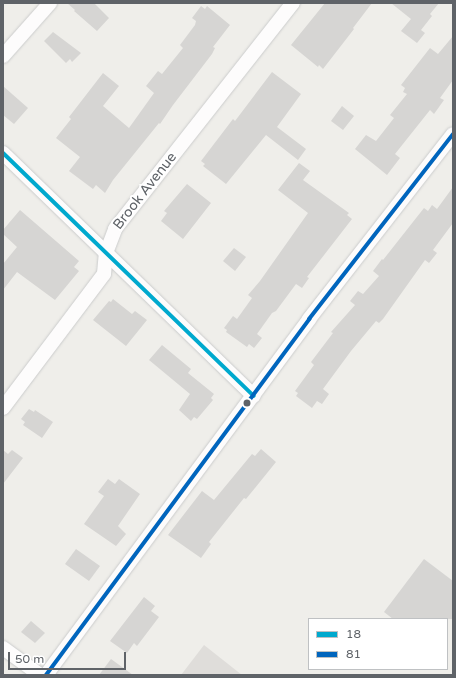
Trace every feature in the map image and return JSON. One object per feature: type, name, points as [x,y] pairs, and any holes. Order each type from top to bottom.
[{"type":"street","points":[[3,56],[50,3]]},
{"type":"street","name":"Brook Avenue","points":[[3,408],[104,274],[106,253],[115,229],[288,5]]},
{"type":"street","points":[[46,675],[254,396],[309,319],[453,134]]},
{"type":"street","points":[[3,153],[254,396]]},
{"type":"street","points":[[3,648],[40,675]]},
{"type":"shaded area","points":[[204,645],[242,675],[181,675]]},
{"type":"building","points":[[67,3],[94,3],[109,18],[97,31]]},
{"type":"building","points":[[325,3],[372,3],[323,69],[319,65],[318,67],[291,45]]},
{"type":"building","points":[[391,3],[439,3],[430,14],[432,16],[421,30],[425,33],[417,43],[401,31],[411,19]]},
{"type":"building","points":[[201,6],[205,9],[207,6],[230,25],[213,47],[215,48],[212,54],[160,124],[159,123],[113,180],[105,193],[96,185],[93,189],[69,171],[80,157],[56,138],[71,119],[69,117],[103,73],[119,86],[103,106],[129,128],[154,93],[146,86],[158,71],[162,74],[183,48],[180,45],[195,25],[196,21],[192,18]]},
{"type":"building","points":[[53,32],[81,53],[72,62],[70,59],[66,63],[44,41]]},
{"type":"building","points":[[453,36],[453,80],[440,98],[444,100],[434,114],[430,110],[395,154],[400,158],[387,175],[355,149],[366,135],[376,141],[394,118],[390,115],[407,94],[403,92],[405,88],[401,85],[430,48],[438,54]]},
{"type":"building","points":[[272,72],[301,94],[277,127],[306,149],[298,160],[266,135],[226,184],[203,166],[205,164],[201,161],[233,119],[235,121]]},
{"type":"building","points":[[3,86],[28,108],[14,124],[3,115]]},
{"type":"building","points":[[342,106],[354,116],[343,130],[331,121]]},
{"type":"building","points":[[299,163],[310,171],[303,180],[349,213],[347,215],[352,219],[307,277],[309,278],[302,288],[296,284],[276,311],[272,313],[257,334],[262,338],[254,348],[249,344],[247,347],[226,332],[227,330],[224,328],[233,316],[237,319],[252,298],[248,295],[260,281],[308,213],[278,190]]},
{"type":"building","points":[[187,184],[211,203],[183,239],[161,221],[167,213],[164,211]]},
{"type":"building","points":[[453,187],[453,223],[433,250],[437,253],[429,263],[425,260],[383,319],[379,323],[376,321],[351,351],[323,389],[329,394],[322,404],[317,401],[312,408],[296,396],[298,393],[295,391],[314,365],[311,362],[333,333],[331,332],[355,305],[350,301],[358,291],[363,294],[379,276],[373,271],[382,259],[383,260],[424,208],[428,211],[432,205],[437,209]]},
{"type":"building","points":[[20,210],[79,261],[74,267],[79,271],[55,300],[17,272],[3,290],[3,264],[17,247],[3,234],[3,230]]},
{"type":"building","points":[[234,248],[246,257],[235,271],[223,261]]},
{"type":"building","points":[[113,299],[132,314],[135,311],[147,320],[126,346],[93,320],[109,301],[111,302]]},
{"type":"building","points":[[162,345],[191,369],[188,373],[214,394],[211,398],[213,400],[197,419],[194,417],[191,421],[179,410],[190,394],[149,360]]},
{"type":"building","points":[[29,409],[34,412],[35,410],[53,422],[42,438],[23,425],[25,422],[21,419]]},
{"type":"building","points":[[261,449],[276,462],[246,499],[244,498],[209,542],[211,544],[201,558],[168,535],[202,491],[214,500],[252,454],[255,456]]},
{"type":"building","points":[[3,450],[8,454],[12,450],[23,458],[3,484]]},
{"type":"building","points":[[108,479],[115,484],[119,479],[140,494],[118,526],[126,534],[116,546],[84,524],[104,496],[98,492]]},
{"type":"building","points":[[76,549],[100,566],[89,581],[65,564]]},
{"type":"building","points":[[424,559],[453,581],[453,619],[392,618],[384,612]]},
{"type":"building","points":[[144,597],[155,606],[151,611],[159,617],[137,646],[134,643],[127,653],[110,641]]},
{"type":"building","points":[[31,621],[45,633],[35,643],[21,632]]},
{"type":"building","points":[[111,659],[133,675],[99,675]]},
{"type":"transit line","name":"81","points":[[46,675],[309,319],[453,134]]},
{"type":"transit line","name":"18","points":[[3,153],[254,396]]}]
